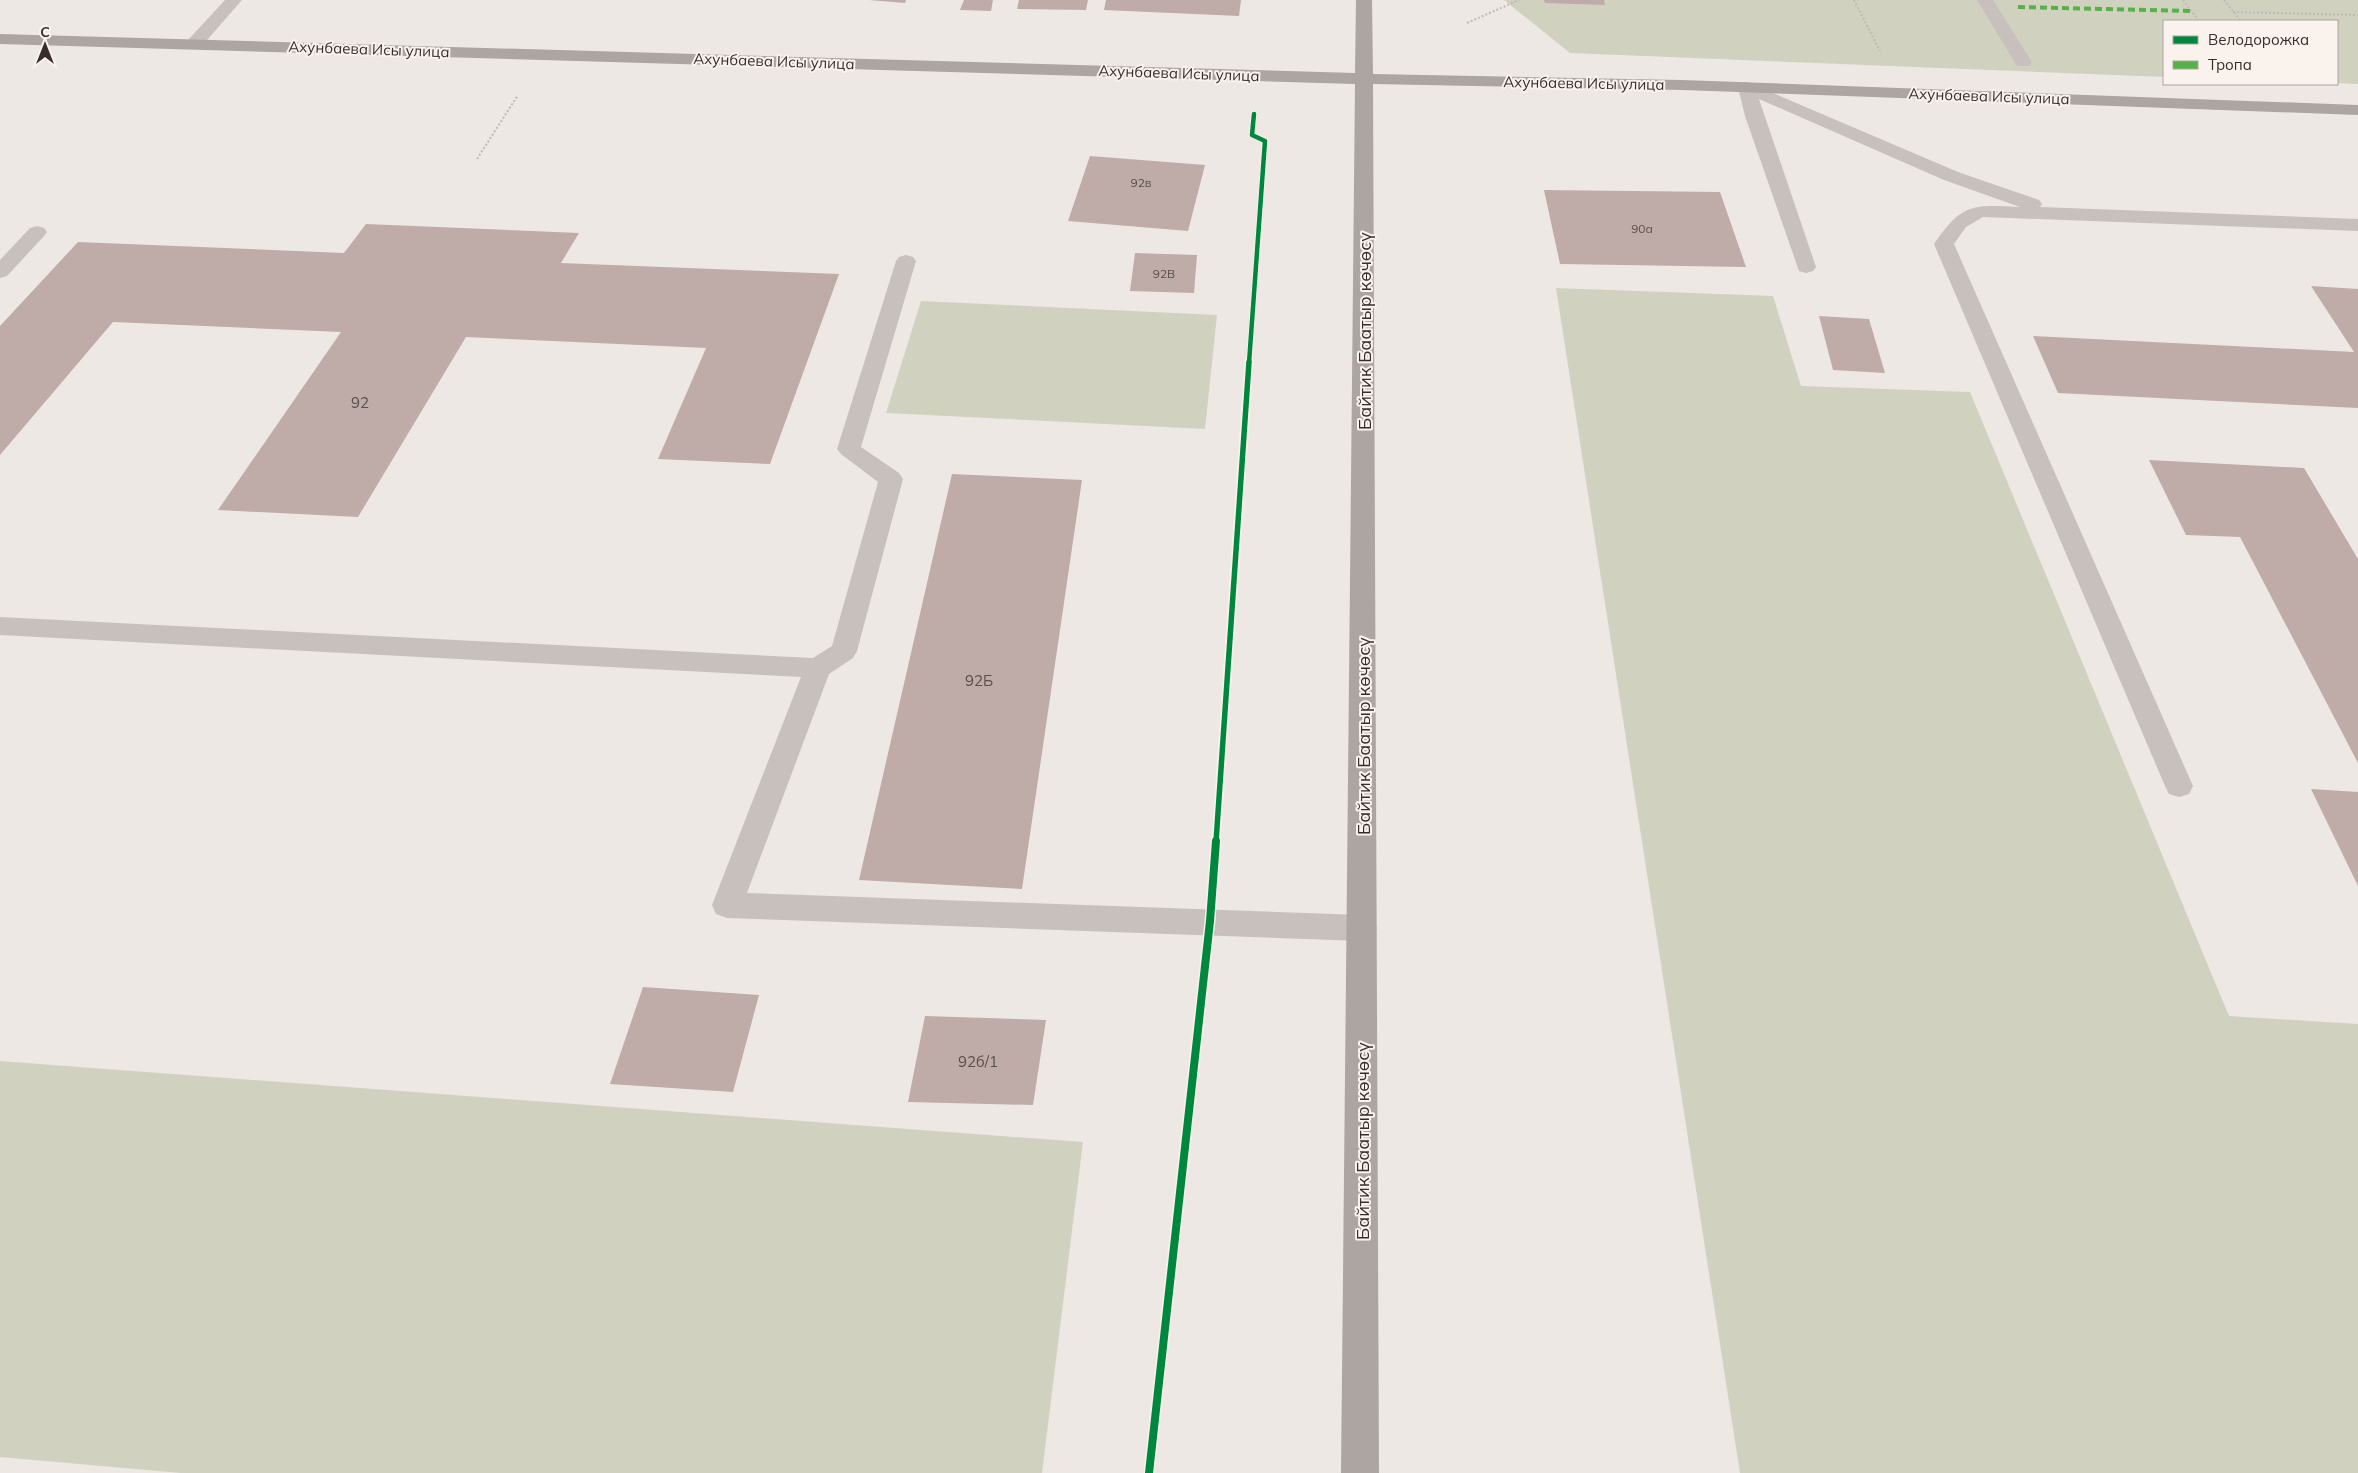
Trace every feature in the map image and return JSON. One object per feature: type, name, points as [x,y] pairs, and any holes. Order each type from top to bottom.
[{"type":"main road","name":"Байтик Баатыр көчөсү","points":[[1360,1473],[1364,0]]},
{"type":"main road","name":"Ахунбаева Исы улица","points":[[0,39],[1365,79],[1747,87],[2358,110]]},
{"type":"street","points":[[194,44],[234,0]]},
{"type":"street","points":[[1985,0],[2023,62]]},
{"type":"street","points":[[1747,87],[1951,176],[2060,214]]},
{"type":"street","points":[[1747,87],[1754,116],[1806,267]]},
{"type":"street","points":[[2180,786],[1944,244],[1959,222],[1979,211],[2358,225]]},
{"type":"street","points":[[0,272],[38,232]]},
{"type":"street","points":[[906,261],[849,448],[891,478],[844,651],[818,668],[727,905],[1362,928]]},
{"type":"street","points":[[0,626],[818,668]]},
{"type":"path","points":[[1467,23],[1519,0]]},
{"type":"path","points":[[1854,0],[1883,56]]},
{"type":"path","points":[[2183,0],[2198,20]]},
{"type":"path","points":[[2224,0],[2239,20]]},
{"type":"path","points":[[2233,12],[2358,15]]},
{"type":"path","points":[[477,159],[518,96]]},
{"type":"green space","points":[[1504,0],[2358,0],[2358,84],[2338,83],[2338,20],[2163,20],[2163,77],[1570,53]]},
{"type":"green space","points":[[1556,288],[1773,296],[1801,386],[1970,392],[2229,1016],[2358,1024],[2358,1473],[1740,1473]]},
{"type":"green space","points":[[921,301],[1217,315],[1205,429],[886,413]]},
{"type":"green space","points":[[0,1061],[1083,1142],[1042,1473],[181,1473],[0,1457]]},
{"type":"building","points":[[869,0],[906,0],[905,3]]},
{"type":"building","points":[[964,0],[993,0],[991,11],[960,10]]},
{"type":"building","points":[[1019,0],[1088,0],[1086,10],[1017,9]]},
{"type":"building","points":[[1106,0],[1241,0],[1239,16],[1104,10]]},
{"type":"building","points":[[1544,0],[1604,0],[1605,5],[1545,3]]},
{"type":"building","points":[[1090,156],[1205,165],[1188,231],[1068,221]]},
{"type":"building","points":[[1544,190],[1720,192],[1746,267],[1560,264]]},
{"type":"building","points":[[366,224],[579,233],[561,263],[839,274],[770,464],[658,459],[706,348],[466,337],[358,517],[218,510],[341,332],[113,322],[0,455],[0,326],[78,242],[344,253]]},
{"type":"building","points":[[1135,253],[1197,255],[1194,293],[1130,291]]},
{"type":"building","points":[[2311,286],[2358,289],[2358,408],[2058,393],[2033,336],[2354,352]]},
{"type":"building","points":[[1819,316],[1869,319],[1885,373],[1833,370]]},
{"type":"building","points":[[2149,460],[2304,468],[2358,559],[2358,763],[2240,537],[2186,535]]},
{"type":"building","points":[[952,474],[1082,480],[1022,889],[859,880]]},
{"type":"building","points":[[2311,789],[2358,792],[2358,886]]},
{"type":"building","points":[[643,987],[759,995],[733,1092],[610,1084]]},
{"type":"building","points":[[925,1016],[1046,1020],[1033,1105],[908,1102]]},
{"type":"marked path","points":[[2018,7],[2191,11]]},
{"type":"cycle path","points":[[1149,1473],[1210,921],[1265,141],[1252,135],[1254,114]]}]
